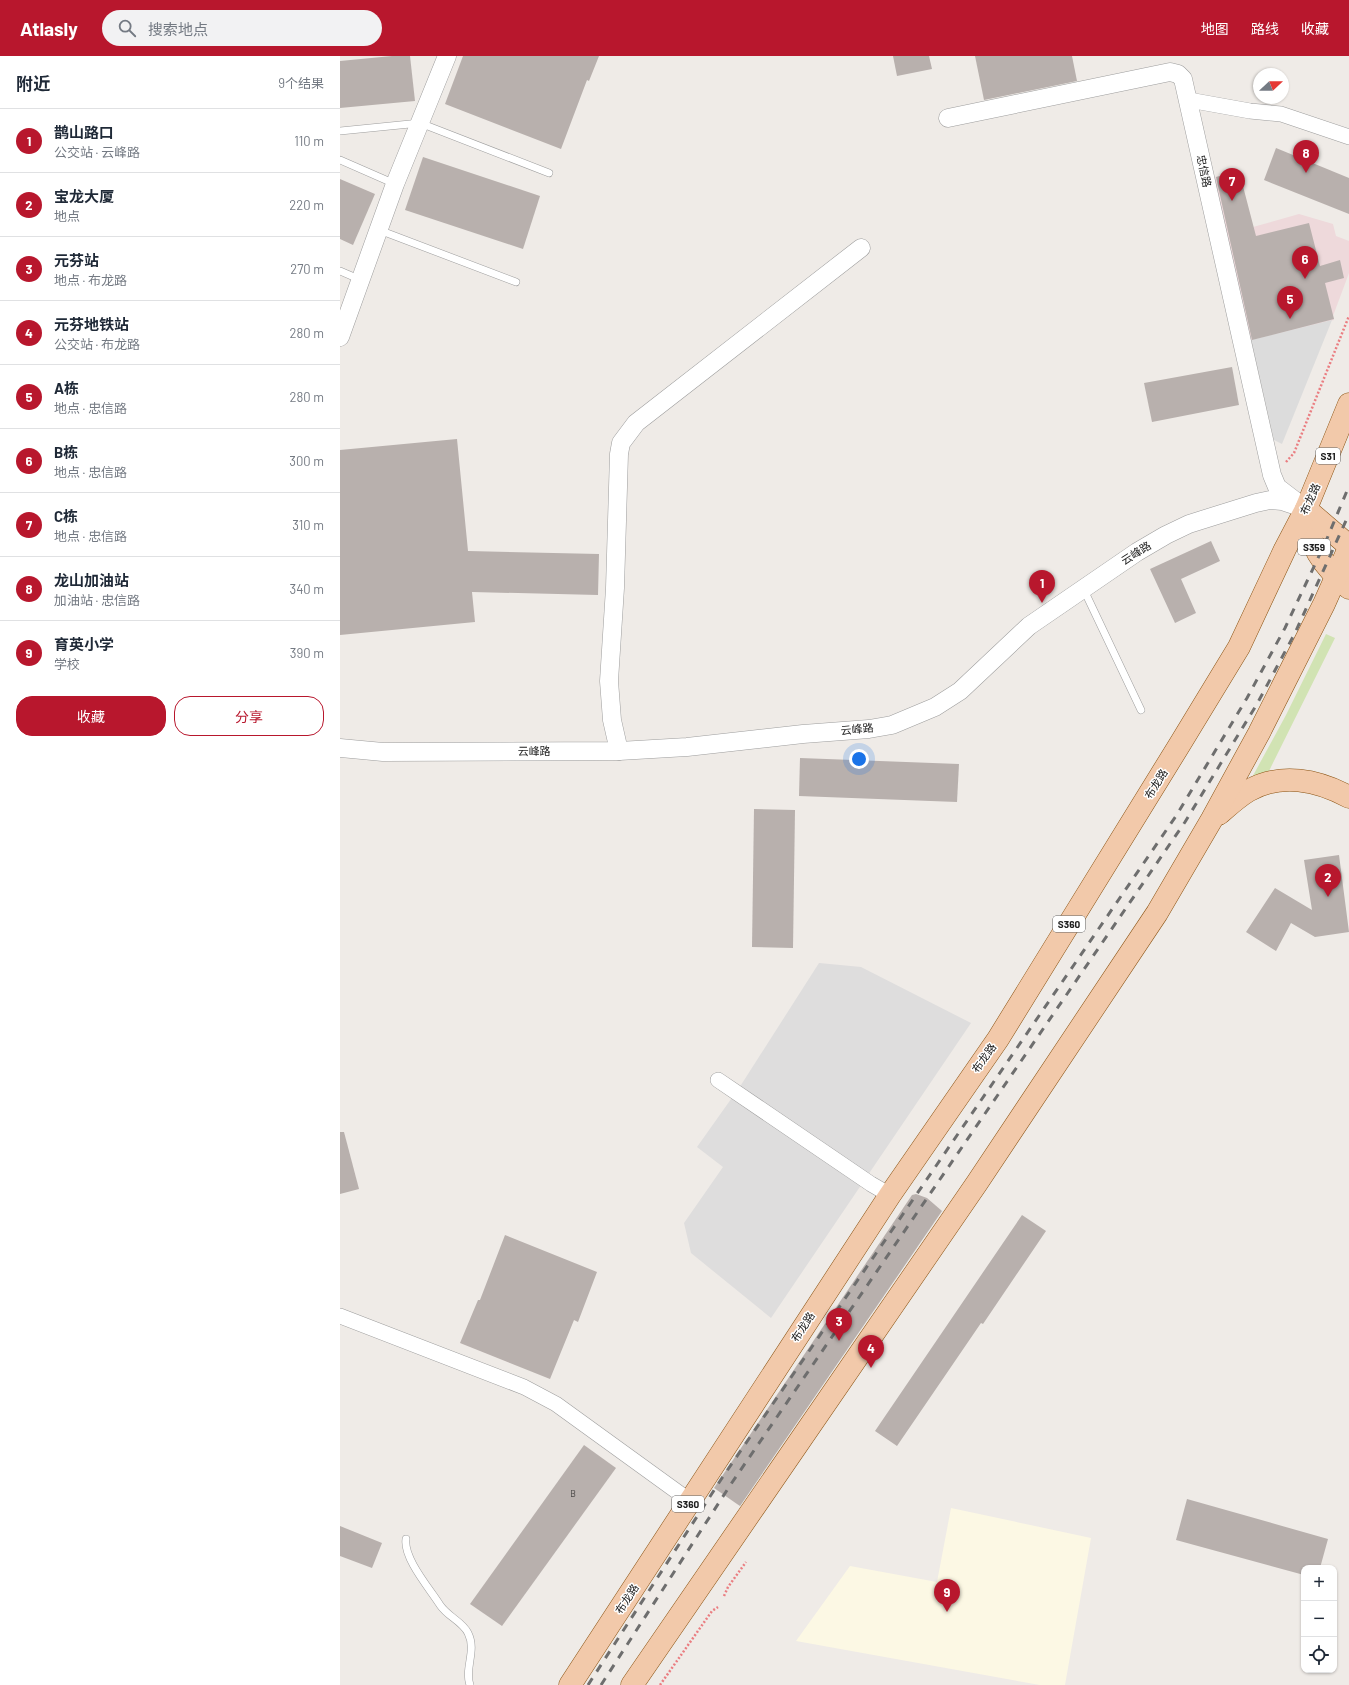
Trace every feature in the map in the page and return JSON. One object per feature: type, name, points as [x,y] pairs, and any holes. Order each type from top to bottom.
[{"type":"main road","name":"布龙路","points":[[570,1685],[890,1195],[998,1039],[1239,647],[1285,549],[1306,509],[1349,404]]},
{"type":"main road","name":"S359","points":[[1306,509],[1349,547]]},
{"type":"main road","name":"S359","points":[[1306,509],[1307,523],[1312,542],[1322,559],[1343,583]]},
{"type":"main road","points":[[632,1685],[898,1299],[1158,914],[1212,820],[1259,732],[1343,583],[1349,547]]},
{"type":"main road","points":[[1212,820],[1247,791],[1275,781],[1299,780],[1311,782],[1326,786],[1349,797]]},
{"type":"street","points":[[340,337],[395,184],[447,56]]},
{"type":"street","name":"忠信路","points":[[948,118],[1170,72],[1178,74],[1183,79],[1189,100],[1274,481],[1281,492],[1306,509]]},
{"type":"street","points":[[1189,100],[1250,111],[1281,114],[1349,137]]},
{"type":"street","points":[[619,751],[612,720],[609,681],[615,588],[619,454],[621,443],[636,423],[861,248]]},
{"type":"street","name":"云峰路","points":[[340,748],[383,752],[619,751],[687,747],[803,734],[869,729],[892,725],[935,707],[960,691],[1029,626],[1137,552],[1166,535],[1195,522],[1235,508],[1270,500],[1294,504],[1306,509]]},
{"type":"street","points":[[718,1080],[871,1184],[890,1195]]},
{"type":"street","points":[[340,1316],[524,1387],[556,1404],[690,1500]]},
{"type":"lane","points":[[340,131],[420,123],[549,173]]},
{"type":"lane","points":[[340,160],[395,184]]},
{"type":"lane","points":[[379,230],[516,282]]},
{"type":"lane","points":[[340,271],[361,280]]},
{"type":"lane","points":[[1083,588],[1141,710]]},
{"type":"lane","points":[[406,1539],[405,1546],[408,1557],[445,1612],[461,1623],[468,1634],[472,1647],[468,1675],[470,1685]]},
{"type":"path","points":[[1284,464],[1294,453],[1349,316]]},
{"type":"path","points":[[724,1596],[728,1587],[746,1562]]},
{"type":"path","points":[[660,1685],[712,1611],[718,1607]]},
{"type":"shaded area","points":[[1239,171],[1253,227],[1299,214],[1333,224],[1336,236],[1349,241],[1349,273],[1333,316],[1334,320],[1251,340],[1211,178]]},
{"type":"shaded area","points":[[1332,320],[1282,444],[1274,440],[1251,340]]},
{"type":"shaded area","points":[[819,963],[861,967],[971,1023],[771,1318],[691,1253],[684,1223],[723,1167],[697,1147],[741,1085]]},
{"type":"shaded area","points":[[951,1508],[1091,1538],[1065,1685],[1040,1685],[796,1641],[850,1566],[937,1582]]},
{"type":"green space","points":[[1326,634],[1335,638],[1264,781],[1249,783],[1286,715]]},
{"type":"building","points":[[392,56],[410,56],[415,101],[340,108],[340,61]]},
{"type":"building","points":[[463,56],[599,56],[589,81],[587,80],[561,149],[445,104]]},
{"type":"building","points":[[893,56],[929,56],[932,69],[897,76]]},
{"type":"building","points":[[975,56],[1072,56],[1077,81],[984,100]]},
{"type":"building","points":[[1276,148],[1349,178],[1349,214],[1264,180]]},
{"type":"building","points":[[423,157],[540,196],[523,249],[405,210]]},
{"type":"building","points":[[1239,171],[1256,236],[1309,223],[1320,266],[1340,260],[1344,278],[1325,283],[1334,319],[1252,340],[1216,177]]},
{"type":"building","points":[[340,179],[375,194],[353,245],[340,239]]},
{"type":"building","points":[[1232,367],[1239,405],[1152,422],[1144,383]]},
{"type":"building","points":[[457,439],[468,551],[599,554],[598,595],[472,592],[475,622],[340,635],[340,450]]},
{"type":"building","points":[[1211,541],[1220,561],[1181,579],[1196,613],[1175,623],[1150,569]]},
{"type":"building","points":[[800,758],[959,764],[957,802],[799,796]]},
{"type":"building","points":[[754,809],[795,810],[793,948],[752,947]]},
{"type":"building","points":[[1339,855],[1349,932],[1315,937],[1291,923],[1276,951],[1246,932],[1275,888],[1312,910],[1304,860]]},
{"type":"building","points":[[340,1132],[344,1132],[359,1189],[340,1194]]},
{"type":"building","points":[[916,1194],[927,1198],[942,1211],[740,1506],[714,1488],[912,1195]]},
{"type":"building","points":[[1022,1215],[1046,1231],[897,1446],[875,1431]]},
{"type":"building","points":[[505,1235],[597,1272],[578,1322],[574,1320],[550,1379],[460,1343],[478,1300],[480,1300]]},
{"type":"building","points":[[584,1445],[616,1468],[502,1626],[470,1604]]},
{"type":"building","points":[[1187,1499],[1328,1539],[1321,1565],[1301,1565],[1301,1574],[1176,1540]]},
{"type":"building","points":[[340,1526],[382,1543],[372,1568],[340,1556]]},
{"type":"railway","points":[[588,1685],[722,1478],[1176,816],[1247,698],[1285,628],[1326,541],[1349,486]]},
{"type":"railway","points":[[601,1685],[731,1484],[1185,822],[1257,704],[1295,633],[1349,514]]},
{"type":"place","name":"龙山加油站","points":[[1306,173]]},
{"type":"place","name":"C栋","points":[[1232,201]]},
{"type":"place","name":"B栋","points":[[1305,279]]},
{"type":"place","name":"A栋","points":[[1290,319]]},
{"type":"place","name":"鹊山路口","points":[[1042,603]]},
{"type":"place","name":"宝龙大厦","points":[[1328,897]]},
{"type":"place","name":"元芬站","points":[[839,1341]]},
{"type":"place","name":"元芬地铁站","points":[[871,1368]]},
{"type":"place","name":"育英小学","points":[[947,1612]]}]
